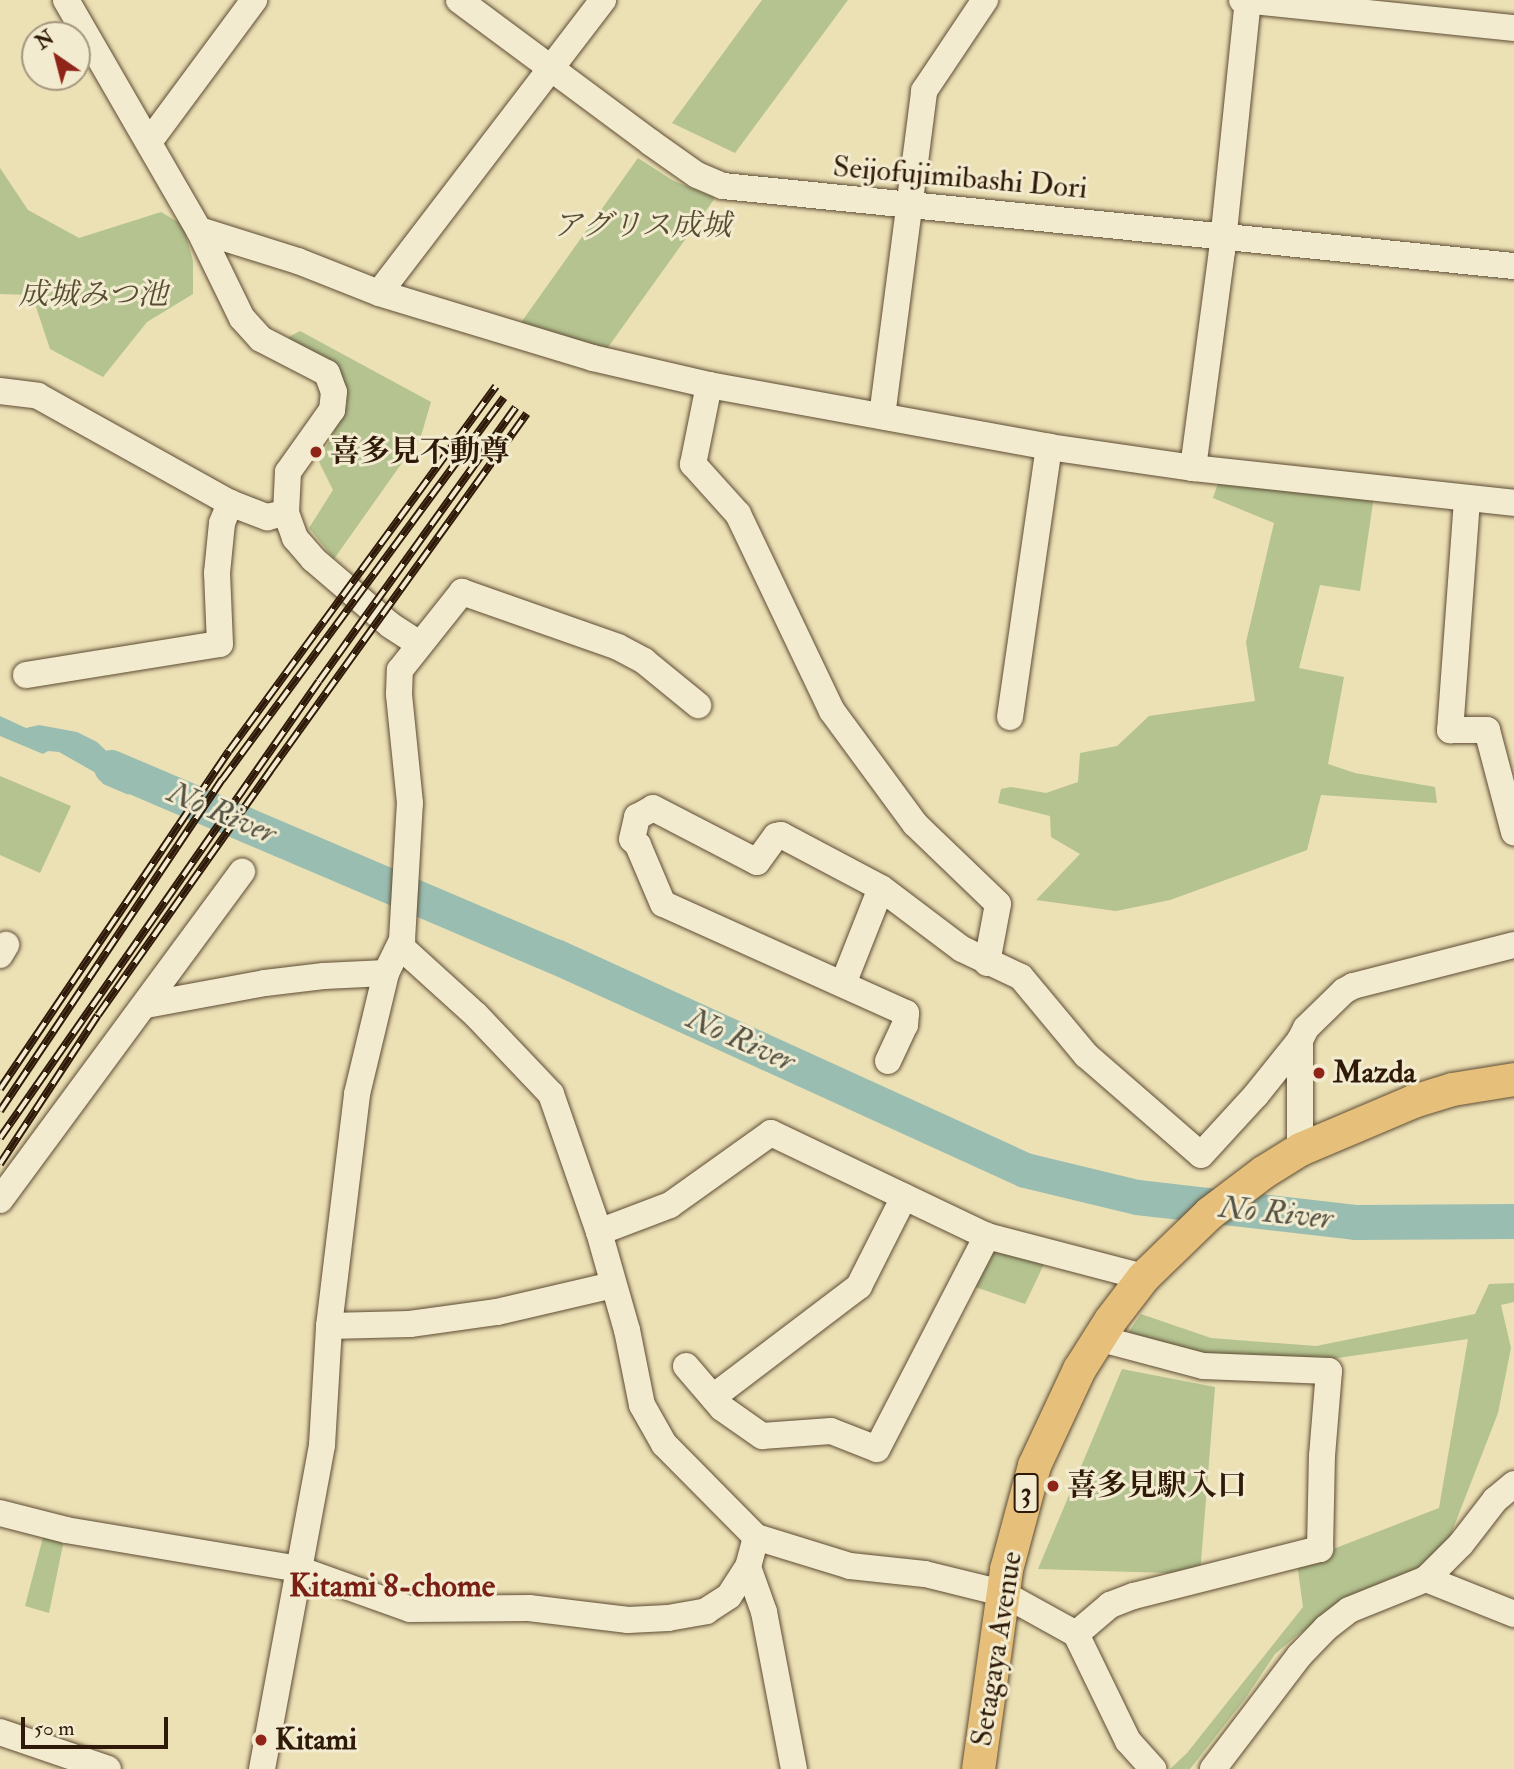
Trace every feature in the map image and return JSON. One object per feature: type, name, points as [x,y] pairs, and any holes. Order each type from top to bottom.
[{"type":"main road","name":"Setagaya Avenue","points":[[978,1769],[1002,1593],[1034,1465],[1065,1396],[1098,1338],[1143,1277],[1209,1213],[1263,1172],[1300,1149],[1413,1101],[1452,1089],[1514,1079]]},
{"type":"street","points":[[66,0],[199,230],[243,318],[261,339],[327,373],[334,392],[332,410],[288,472],[286,513],[295,538],[313,559],[390,625],[418,643]]},
{"type":"street","points":[[149,142],[254,0]]},
{"type":"street","name":"Seijofujimibashi Dori","points":[[459,0],[550,70],[697,175],[723,186],[1514,266]]},
{"type":"street","points":[[379,293],[603,0]]},
{"type":"street","points":[[882,416],[924,91],[985,0]]},
{"type":"street","points":[[1193,468],[1223,236],[1245,1],[1514,28]]},
{"type":"street","points":[[199,230],[298,261],[379,293],[593,358],[709,385],[1049,447],[1193,468],[1467,500],[1514,499]]},
{"type":"street","points":[[709,385],[693,464],[738,514],[832,712],[915,824],[998,904],[987,963]]},
{"type":"street","points":[[0,391],[38,396],[230,503],[267,517],[286,513]]},
{"type":"street","points":[[1010,717],[1049,447]]},
{"type":"street","points":[[1467,500],[1450,730],[1487,730],[1513,826]]},
{"type":"street","points":[[26,675],[220,644],[217,573],[222,523],[230,503]]},
{"type":"street","points":[[262,1769],[322,1445],[329,1326],[357,1094],[386,973],[401,944],[410,803],[399,694],[400,670],[418,643],[462,592],[618,647],[644,661],[698,705]]},
{"type":"street","points":[[888,1061],[905,1025],[906,1013],[663,904],[638,845],[632,839],[637,817],[653,808],[757,862],[776,836],[781,835],[881,888],[962,949],[1021,977],[1086,1055],[1200,1155],[1256,1095],[1300,1040],[1306,1028],[1353,986],[1514,945]]},
{"type":"street","points":[[0,1200],[242,872]]},
{"type":"street","points":[[843,984],[881,888]]},
{"type":"street","points":[[401,944],[476,1015],[551,1094],[599,1232],[627,1330],[642,1405],[664,1444],[756,1536],[850,1566],[925,1574],[1002,1593],[1076,1634],[1128,1741],[1153,1769]]},
{"type":"street","points":[[146,1004],[277,981],[386,973]]},
{"type":"street","points":[[1300,1040],[1300,1149]]},
{"type":"street","points":[[599,1232],[670,1205],[771,1133],[987,1236],[1143,1277]]},
{"type":"street","points":[[713,1398],[859,1286],[904,1197]]},
{"type":"street","points":[[686,1366],[722,1408],[762,1436],[831,1431],[877,1448],[987,1236]]},
{"type":"street","points":[[329,1326],[410,1324],[497,1312],[613,1285]]},
{"type":"street","points":[[1076,1634],[1110,1605],[1134,1596],[1320,1549],[1322,1456],[1329,1371],[1203,1366],[1098,1338]]},
{"type":"street","points":[[1213,1769],[1291,1666],[1326,1628],[1349,1610],[1426,1579],[1461,1544],[1495,1500],[1514,1484]]},
{"type":"street","points":[[0,1513],[66,1530],[298,1569],[410,1609],[529,1608],[628,1620],[668,1618],[706,1611],[729,1597],[748,1567],[756,1536]]},
{"type":"street","points":[[748,1567],[764,1612],[794,1769]]},
{"type":"street","points":[[1426,1579],[1514,1614]]},
{"type":"street","points":[[0,1732],[108,1769]]},
{"type":"green space","name":"アグリス成城","points":[[762,0],[848,0],[735,153],[672,123]]},
{"type":"green space","name":"アグリス成城","points":[[638,158],[672,180],[715,198],[606,350],[520,324]]},
{"type":"green space","name":"成城みつ池","points":[[0,168],[28,210],[79,238],[161,212],[183,225],[193,261],[193,294],[147,322],[103,377],[50,349],[32,295],[0,294]]},
{"type":"green space","points":[[300,331],[431,402],[421,436],[334,559],[309,528],[333,490],[319,462],[347,404],[337,375],[283,340]]},
{"type":"green space","points":[[1222,471],[1375,489],[1360,591],[1320,585],[1299,668],[1344,677],[1328,764],[1355,773],[1435,787],[1437,803],[1321,795],[1307,850],[1264,866],[1170,900],[1116,911],[1036,900],[1080,854],[1051,837],[1050,816],[998,803],[1001,789],[1011,787],[1046,793],[1078,782],[1080,753],[1117,746],[1149,716],[1255,701],[1246,642],[1274,523],[1213,498]]},
{"type":"green space","points":[[0,776],[71,806],[40,873],[0,855]]},
{"type":"green space","points":[[996,1247],[1045,1262],[1025,1304],[972,1286]]},
{"type":"green space","points":[[1514,1283],[1514,1302],[1501,1305],[1511,1348],[1498,1413],[1446,1547],[1411,1575],[1389,1579],[1360,1594],[1300,1633],[1275,1654],[1245,1699],[1190,1769],[1170,1769],[1187,1753],[1303,1607],[1297,1563],[1439,1508],[1468,1339],[1324,1360],[1198,1353],[1126,1336],[1141,1314],[1211,1338],[1316,1346],[1475,1314],[1489,1284]]},
{"type":"green space","points":[[1122,1369],[1215,1387],[1200,1574],[1038,1569]]},
{"type":"green space","points":[[46,1526],[66,1530],[49,1613],[25,1606]]},
{"type":"water","points":[[0,716],[26,728],[39,725],[77,732],[97,742],[122,766],[162,778],[152,790],[133,779],[126,787],[129,795],[103,784],[96,773],[59,752],[48,751],[43,754],[0,736]]},
{"type":"waterway","name":"No River","points":[[111,767],[555,956],[1025,1170],[1137,1197],[1355,1222],[1514,1221]]},
{"type":"railway","points":[[0,1089],[229,751],[496,386]]},
{"type":"railway","points":[[0,1111],[222,780],[504,398]]},
{"type":"railway","points":[[0,1138],[319,681],[516,407]]},
{"type":"railway","points":[[0,1164],[98,1015],[527,414]]},
{"type":"place","name":"喜多見不動尊","points":[[316,452]]},
{"type":"place","name":"Mazda","points":[[1319,1073]]},
{"type":"place","name":"喜多見駅入口","points":[[1053,1486]]},
{"type":"place","name":"Kitami","points":[[261,1740]]},
{"type":"district","name":"Kitami 8-chome","points":[[392,1586]]}]
